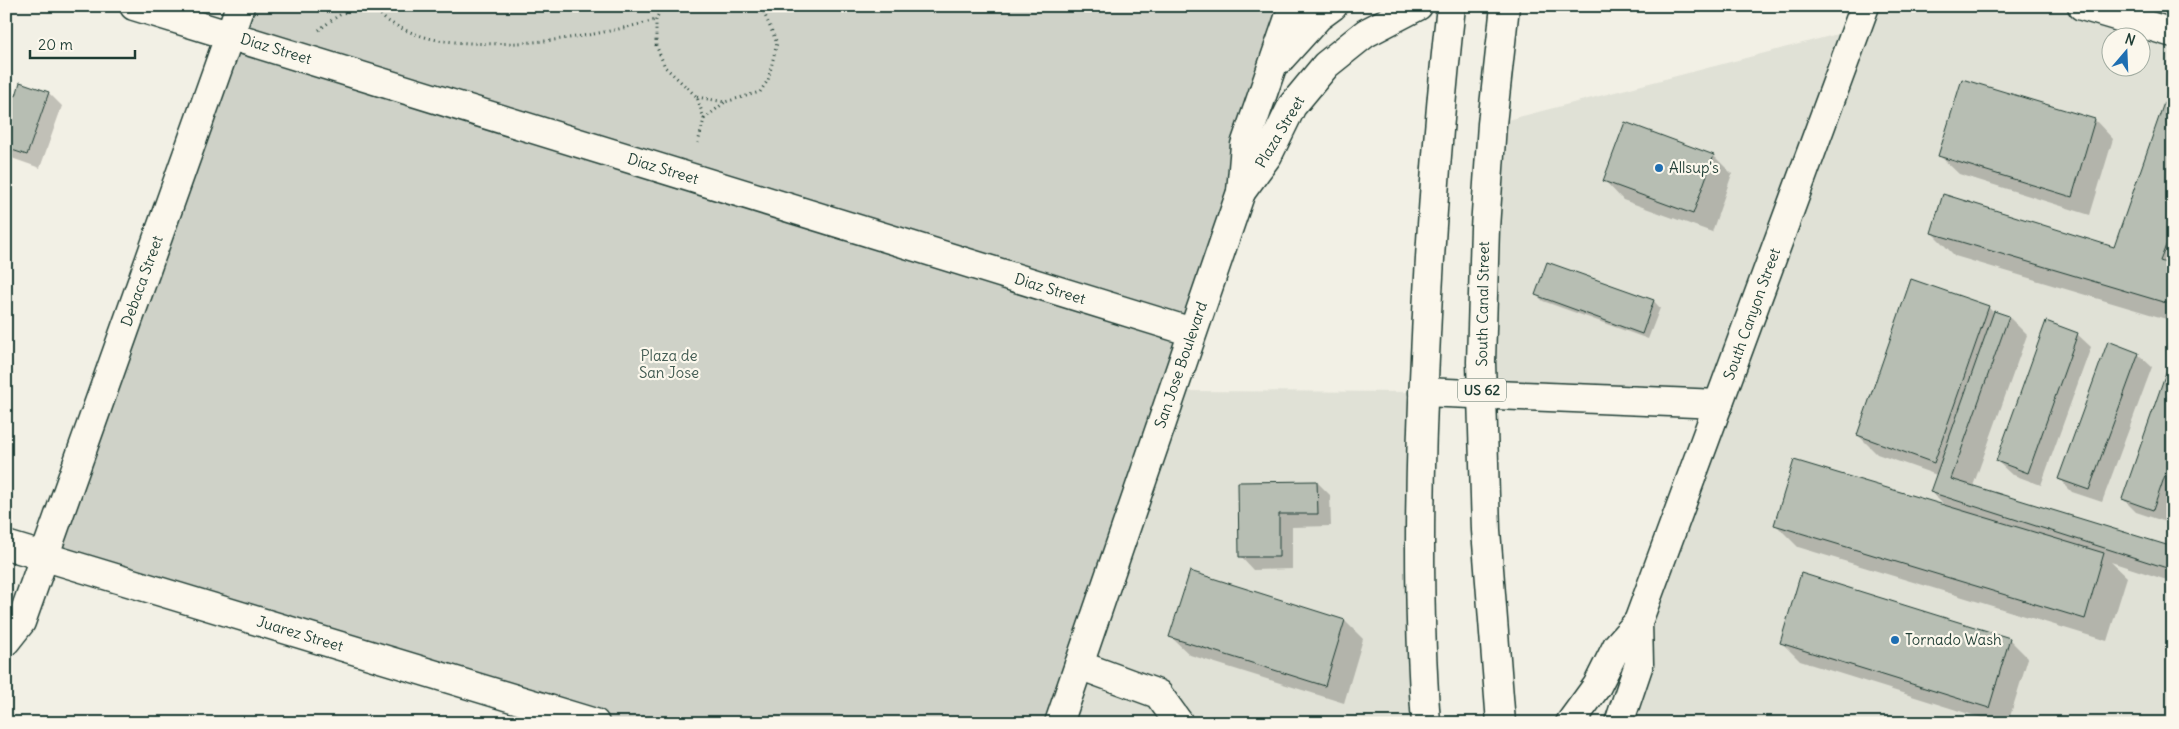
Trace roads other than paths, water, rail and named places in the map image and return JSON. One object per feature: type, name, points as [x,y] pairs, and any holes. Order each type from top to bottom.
[{"type":"main road","name":"Diaz Street","points":[[134,6],[1192,332]]},
{"type":"main road","name":"Debaca Street","points":[[6,641],[21,622],[240,6]]},
{"type":"main road","name":"San Jose Boulevard","points":[[1059,723],[1241,192],[1245,145],[1294,6]]},
{"type":"main road","points":[[1274,65],[1318,17],[1333,6]]},
{"type":"main road","name":"Plaza Street","points":[[1241,192],[1268,155],[1292,106],[1326,65],[1366,33],[1418,6]]},
{"type":"main road","points":[[1426,723],[1423,676],[1420,480],[1423,392],[1429,257],[1441,96],[1451,6]]},
{"type":"main road","name":"South Canal Street","points":[[1501,723],[1486,530],[1481,362],[1485,228],[1492,124],[1505,6]]},
{"type":"main road","name":"South Canyon Street","points":[[1570,723],[1597,686],[1617,646],[1638,622],[1865,6]]},
{"type":"main road","points":[[2082,6],[2173,34]]},
{"type":"main road","points":[[1423,392],[1719,404]]},
{"type":"main road","name":"Juarez Street","points":[[6,545],[594,723]]},
{"type":"main road","name":"South Canyon Street","points":[[1619,723],[1639,664],[1638,622]]},
{"type":"main road","points":[[1079,664],[1158,694],[1179,723]]},
{"type":"place","name":"Allsup's","points":[[1659,168]]},
{"type":"place","name":"Tornado Wash","points":[[1895,640]]},
{"type":"park label","name":"Plaza de San Jose","points":[[669,364]]}]
